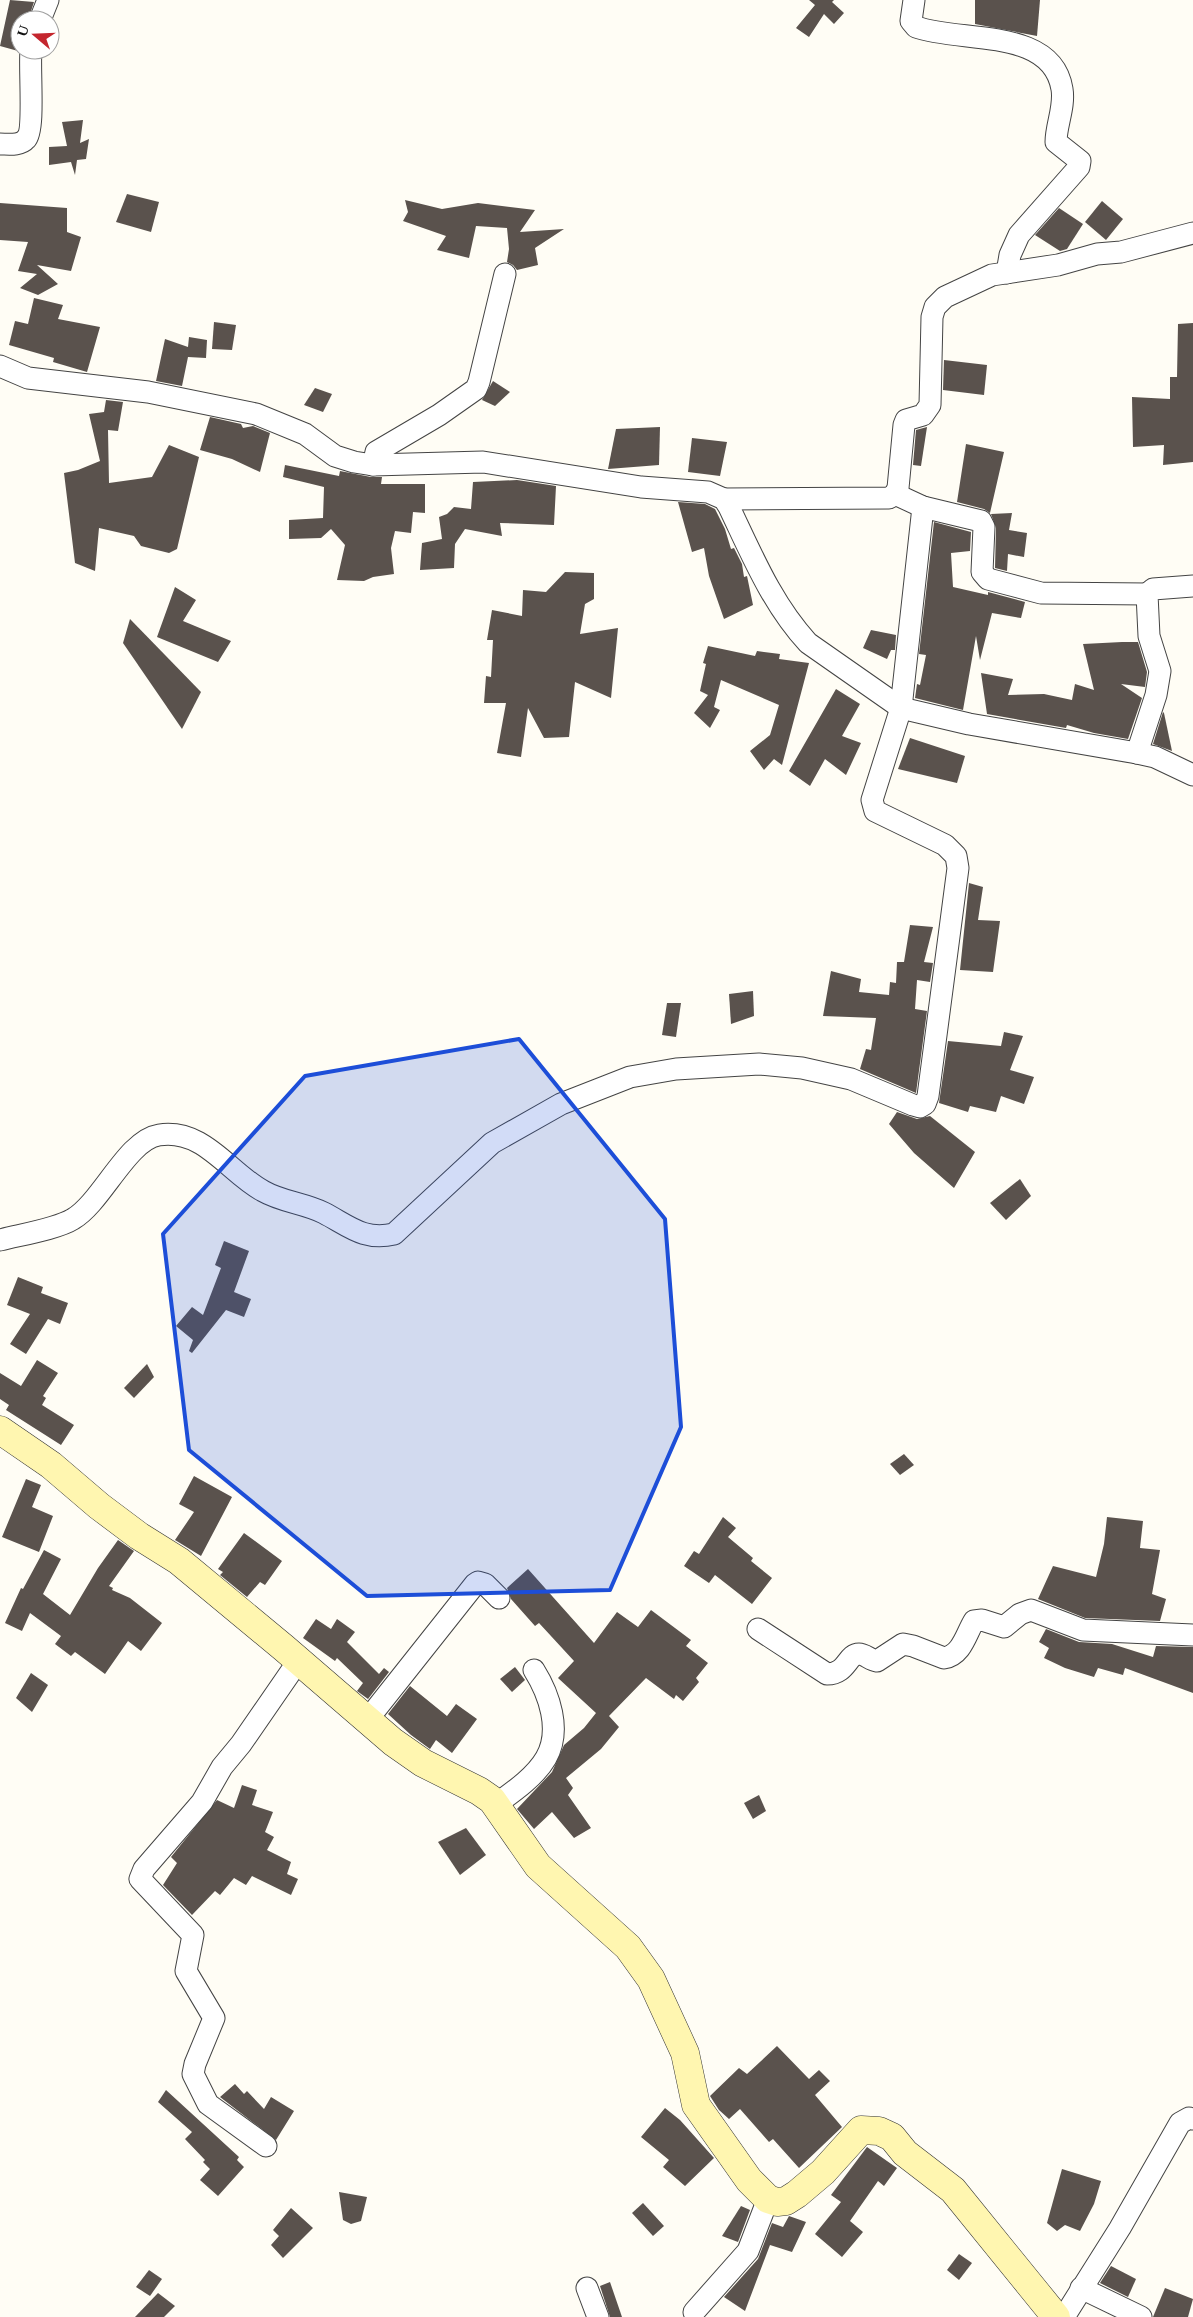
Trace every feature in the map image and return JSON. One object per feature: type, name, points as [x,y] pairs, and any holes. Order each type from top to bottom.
[{"type":"street","points":[[914,0],[911,20],[916,27],[1004,41],[1035,50],[1050,61],[1059,72],[1063,92],[1056,142],[1080,161],[1079,167],[1019,235],[1010,255],[1007,273]]},
{"type":"street","points":[[0,144],[20,143],[28,138],[32,126],[30,60]]},
{"type":"street","points":[[0,366],[28,378],[148,392],[256,414],[305,434],[335,456],[373,465],[483,462],[642,487],[708,492],[724,499],[889,498],[895,494],[906,420],[923,415],[930,405],[932,317],[936,307],[945,296],[992,275],[1058,265],[1097,254],[1121,252],[1193,234]]},
{"type":"street","points":[[373,465],[376,452],[424,424],[476,389],[505,274]]},
{"type":"street","points":[[895,494],[923,507],[977,519],[983,523],[982,572],[988,579],[1042,593],[1147,594],[1153,589],[1193,586]]},
{"type":"street","points":[[724,499],[774,598],[797,631],[808,643],[901,708],[969,724],[1155,757],[1193,775]]},
{"type":"street","points":[[0,1240],[73,1220],[88,1207],[139,1145],[158,1135],[184,1136],[203,1144],[262,1191],[285,1202],[312,1208],[363,1234],[379,1238],[394,1234],[492,1143],[561,1104],[630,1077],[694,1068],[759,1064],[802,1068],[851,1079],[920,1107],[925,1104],[928,1096],[958,868],[956,856],[946,846],[874,811],[872,800],[901,708],[923,507]]},
{"type":"street","points":[[1137,753],[1156,695],[1160,671],[1149,636],[1147,594]]},
{"type":"street","points":[[0,1430],[51,1465],[126,1526],[178,1561],[299,1660],[393,1742],[423,1763],[479,1791],[495,1805],[538,1866],[628,1947],[651,1979],[685,2053],[696,2105],[749,2180],[768,2199],[777,2202],[786,2201],[824,2172],[861,2130],[879,2131],[892,2138],[905,2153],[953,2190],[1056,2317]]},
{"type":"street","points":[[368,1719],[475,1584],[478,1582],[485,1584],[499,1598]]},
{"type":"street","points":[[758,1629],[826,1674],[839,1672],[855,1654],[877,1660],[903,1644],[938,1656],[948,1657],[961,1646],[974,1620],[982,1620],[1004,1628],[1020,1614],[1031,1610],[1083,1630],[1193,1635]]},
{"type":"street","points":[[266,2146],[208,2104],[193,2074],[214,2018],[186,1971],[193,1935],[140,1879],[144,1869],[202,1802],[222,1767],[241,1744],[299,1660]]},
{"type":"street","points":[[495,1805],[524,1782],[546,1758],[552,1741],[550,1702],[543,1684],[534,1670]]},
{"type":"street","points":[[1064,2317],[1120,2228],[1180,2123],[1189,2118],[1193,2119]]},
{"type":"street","points":[[694,2312],[748,2251],[768,2199]]},
{"type":"street","points":[[587,2288],[598,2317]]},
{"type":"street","points":[[1081,2288],[1142,2317]]},
{"type":"highlighted area","points":[[519,1039],[665,1219],[681,1427],[610,1590],[367,1596],[189,1450],[163,1234],[305,1076]]},
{"type":"building","points":[[10,0],[34,2],[31,10],[10,10],[10,49],[0,46]]},
{"type":"building","points":[[809,0],[834,0],[832,2],[844,13],[834,24],[824,14],[809,37],[796,28],[815,5]]},
{"type":"building","points":[[975,0],[1040,0],[1037,36],[975,24]]},
{"type":"building","points":[[83,120],[80,143],[89,139],[86,159],[77,160],[75,175],[71,162],[49,165],[49,147],[67,146],[62,122]]},
{"type":"building","points":[[127,194],[159,202],[151,232],[116,222]]},
{"type":"building","points":[[405,200],[442,209],[478,203],[535,210],[520,232],[564,229],[535,248],[538,265],[517,270],[507,262],[509,249],[507,228],[476,226],[469,258],[437,250],[446,236],[403,221],[408,212]]},
{"type":"building","points":[[1102,201],[1123,219],[1106,240],[1085,222]]},
{"type":"building","points":[[0,203],[67,208],[67,232],[81,237],[71,271],[37,265],[58,284],[38,295],[20,288],[37,274],[18,271],[28,242],[0,240]]},
{"type":"building","points":[[1059,208],[1083,224],[1067,249],[1060,251],[1035,235]]},
{"type":"building","points":[[34,298],[63,305],[58,319],[100,327],[87,372],[53,362],[54,358],[9,345],[15,321],[28,324]]},
{"type":"building","points":[[214,322],[236,325],[232,350],[212,349]]},
{"type":"building","points":[[1193,323],[1193,462],[1163,465],[1164,445],[1133,447],[1132,397],[1170,399],[1170,377],[1177,377],[1178,324]]},
{"type":"building","points":[[189,337],[207,340],[206,358],[188,357],[182,386],[156,381],[165,339],[188,347]]},
{"type":"building","points":[[944,360],[987,365],[984,395],[943,390]]},
{"type":"building","points":[[493,381],[510,392],[495,406],[482,400]]},
{"type":"building","points":[[315,388],[332,394],[323,412],[304,405]]},
{"type":"building","points":[[106,400],[123,402],[118,431],[108,430],[109,483],[152,477],[169,445],[199,457],[177,549],[169,553],[141,546],[134,536],[99,528],[95,571],[75,563],[64,473],[78,470],[100,461],[89,414],[104,412]]},
{"type":"building","points":[[210,417],[241,424],[243,428],[253,426],[270,433],[260,472],[232,459],[200,450]]},
{"type":"building","points":[[660,427],[659,465],[608,469],[616,429]]},
{"type":"building","points":[[927,427],[921,466],[913,465],[916,430]]},
{"type":"building","points":[[692,438],[727,442],[720,476],[688,472]]},
{"type":"building","points":[[966,444],[1004,452],[990,513],[984,509],[957,502]]},
{"type":"building","points":[[285,465],[339,476],[340,471],[371,477],[382,477],[381,484],[425,484],[425,513],[413,512],[411,533],[395,531],[391,548],[394,574],[373,577],[364,581],[337,580],[345,545],[331,529],[321,538],[289,539],[289,520],[323,518],[324,487],[283,477]]},
{"type":"building","points":[[517,480],[556,486],[554,525],[500,523],[502,536],[465,529],[455,544],[454,568],[420,570],[422,543],[442,539],[439,517],[447,514],[454,507],[471,509],[473,482]]},
{"type":"building","points":[[678,502],[705,504],[715,509],[725,529],[731,549],[734,548],[742,564],[744,577],[747,576],[753,605],[724,619],[709,576],[704,548],[692,552]]},
{"type":"building","points":[[1012,513],[1009,530],[1027,533],[1024,557],[1008,554],[1007,571],[995,568],[996,528],[991,514]]},
{"type":"building","points":[[934,522],[971,532],[970,551],[951,553],[953,587],[988,595],[988,592],[1025,602],[1021,618],[992,613],[980,660],[976,636],[963,710],[915,698],[917,684],[920,685],[926,655],[919,654]]},
{"type":"building","points":[[565,572],[594,573],[594,599],[585,604],[580,634],[618,628],[611,698],[575,682],[569,737],[544,738],[528,708],[521,757],[497,753],[506,703],[484,703],[486,676],[491,677],[493,640],[487,640],[492,610],[522,616],[523,590],[546,592]]},
{"type":"building","points":[[175,587],[196,600],[183,621],[231,641],[218,662],[157,637]]},
{"type":"building","points":[[130,619],[201,692],[182,729],[123,643]]},
{"type":"building","points":[[871,630],[896,635],[895,650],[891,650],[887,659],[863,648]]},
{"type":"building","points":[[1138,642],[1147,672],[1145,687],[1121,684],[1142,698],[1128,739],[1094,733],[1067,725],[1066,728],[987,714],[981,673],[1013,679],[1008,695],[1044,694],[1072,700],[1075,684],[1094,690],[1083,644]]},
{"type":"building","points":[[708,646],[755,656],[757,651],[780,654],[779,659],[809,663],[782,765],[774,759],[764,770],[750,751],[770,735],[779,705],[721,680],[714,707],[720,710],[710,728],[694,713],[708,695],[700,691],[706,664],[703,663]]},
{"type":"building","points":[[836,689],[860,704],[842,736],[861,743],[846,775],[825,759],[810,786],[789,771]]},
{"type":"building","points":[[1164,713],[1172,751],[1153,744]]},
{"type":"building","points":[[910,738],[965,756],[957,783],[898,769]]},
{"type":"building","points":[[969,883],[983,887],[978,920],[1000,921],[993,972],[960,970]]},
{"type":"building","points":[[910,925],[933,927],[924,962],[933,963],[930,982],[917,980],[915,1009],[927,1011],[916,1093],[860,1069],[866,1049],[871,1050],[876,1018],[823,1016],[831,971],[861,979],[859,992],[889,995],[890,982],[896,983],[897,962],[904,962]]},
{"type":"building","points":[[753,991],[754,1016],[731,1024],[729,994]]},
{"type":"building","points":[[667,1003],[681,1003],[676,1037],[662,1035]]},
{"type":"building","points":[[1004,1032],[1023,1036],[1010,1070],[1034,1077],[1024,1104],[1001,1096],[996,1112],[970,1106],[968,1112],[939,1103],[948,1041],[1001,1046]]},
{"type":"building","points":[[897,1112],[917,1119],[930,1116],[975,1152],[954,1188],[914,1153],[889,1124]]},
{"type":"building","points":[[1020,1179],[1031,1196],[1006,1220],[990,1203]]},
{"type":"building","points":[[224,1241],[249,1251],[234,1292],[251,1299],[244,1317],[226,1310],[192,1353],[189,1351],[193,1340],[176,1326],[192,1307],[203,1315],[221,1268],[215,1265]]},
{"type":"building","points":[[18,1277],[43,1287],[41,1293],[68,1303],[60,1324],[48,1319],[26,1354],[10,1344],[30,1314],[7,1305]]},
{"type":"building","points":[[37,1360],[58,1373],[43,1396],[46,1398],[42,1405],[74,1425],[61,1445],[6,1410],[9,1405],[0,1399],[0,1373],[21,1386]]},
{"type":"building","points":[[147,1364],[154,1377],[134,1398],[124,1388]]},
{"type":"building","points":[[904,1454],[914,1465],[900,1475],[890,1464]]},
{"type":"building","points":[[194,1476],[232,1497],[201,1556],[175,1540],[194,1512],[179,1504]]},
{"type":"building","points":[[26,1479],[41,1485],[32,1507],[53,1516],[39,1552],[2,1537]]},
{"type":"building","points":[[723,1517],[736,1528],[728,1537],[753,1558],[751,1561],[772,1578],[752,1604],[715,1575],[709,1583],[684,1566],[694,1551],[699,1554]]},
{"type":"building","points":[[1107,1517],[1143,1521],[1140,1548],[1160,1550],[1152,1594],[1166,1599],[1160,1621],[1085,1618],[1038,1599],[1053,1566],[1096,1577],[1104,1544]]},
{"type":"building","points":[[244,1533],[282,1561],[265,1585],[260,1582],[247,1597],[220,1575],[223,1572],[218,1569]]},
{"type":"building","points":[[118,1540],[134,1551],[109,1586],[113,1588],[112,1590],[130,1598],[162,1623],[141,1651],[128,1641],[105,1674],[75,1652],[71,1656],[55,1644],[61,1636],[30,1613],[22,1631],[5,1623],[21,1588],[23,1589],[44,1550],[61,1559],[43,1594],[70,1615],[98,1568]]},
{"type":"building","points":[[528,1569],[594,1643],[617,1612],[638,1627],[651,1610],[691,1640],[686,1646],[708,1663],[696,1678],[699,1682],[683,1701],[676,1695],[674,1699],[646,1678],[609,1716],[619,1727],[601,1749],[566,1778],[573,1788],[568,1795],[591,1828],[574,1838],[552,1812],[534,1829],[517,1809],[552,1772],[564,1745],[584,1728],[596,1713],[558,1678],[574,1661],[539,1623],[535,1626],[511,1599],[507,1588]]},
{"type":"building","points":[[316,1619],[331,1629],[337,1619],[355,1632],[347,1642],[379,1674],[384,1668],[389,1672],[368,1699],[357,1691],[363,1683],[337,1658],[335,1661],[303,1638]]},
{"type":"building","points":[[1046,1629],[1079,1642],[1112,1644],[1153,1657],[1156,1646],[1193,1647],[1193,1693],[1125,1668],[1123,1675],[1098,1668],[1094,1677],[1065,1668],[1044,1658],[1049,1648],[1039,1642]]},
{"type":"building","points":[[515,1667],[525,1680],[512,1692],[500,1679]]},
{"type":"building","points":[[31,1673],[48,1685],[32,1712],[16,1698]]},
{"type":"building","points":[[410,1686],[447,1716],[456,1704],[477,1719],[452,1753],[436,1740],[430,1749],[388,1714]]},
{"type":"building","points":[[242,1785],[257,1790],[252,1805],[273,1812],[265,1832],[274,1837],[267,1850],[291,1862],[287,1874],[298,1879],[291,1895],[252,1876],[246,1885],[234,1878],[220,1895],[215,1891],[192,1915],[163,1885],[177,1863],[171,1857],[217,1800],[234,1808]]},
{"type":"building","points":[[759,1795],[766,1811],[753,1819],[744,1803]]},
{"type":"building","points":[[466,1828],[486,1855],[460,1875],[438,1842]]},
{"type":"building","points":[[777,2046],[809,2079],[819,2070],[830,2081],[815,2095],[842,2127],[799,2168],[773,2139],[769,2142],[740,2109],[729,2119],[719,2110],[710,2096],[739,2068],[747,2074]]},
{"type":"building","points":[[235,2084],[244,2094],[247,2091],[264,2109],[271,2097],[294,2111],[276,2140],[220,2097]]},
{"type":"building","points":[[166,2090],[239,2157],[237,2160],[244,2167],[218,2196],[200,2180],[210,2169],[203,2162],[205,2160],[185,2139],[192,2132],[158,2102]]},
{"type":"building","points":[[665,2108],[680,2120],[714,2158],[685,2186],[663,2167],[669,2160],[641,2137]]},
{"type":"building","points":[[867,2147],[897,2168],[884,2186],[878,2181],[850,2221],[863,2232],[842,2257],[815,2234],[841,2202],[831,2195]]},
{"type":"building","points":[[1062,2169],[1101,2181],[1094,2204],[1080,2231],[1065,2225],[1057,2231],[1047,2223]]},
{"type":"building","points":[[339,2192],[367,2197],[361,2221],[351,2224],[343,2220]]},
{"type":"building","points":[[643,2203],[664,2226],[653,2236],[632,2213]]},
{"type":"building","points":[[741,2206],[750,2210],[738,2242],[722,2236]]},
{"type":"building","points":[[291,2208],[313,2228],[283,2258],[271,2245],[279,2236],[273,2230]]},
{"type":"building","points":[[789,2216],[806,2222],[792,2252],[770,2245],[745,2311],[724,2297],[758,2259],[772,2223],[783,2227]]},
{"type":"building","points":[[959,2254],[972,2263],[959,2280],[947,2270]]},
{"type":"building","points":[[1111,2266],[1136,2279],[1128,2297],[1100,2283]]},
{"type":"building","points":[[149,2270],[162,2279],[150,2296],[136,2287]]},
{"type":"building","points":[[610,2282],[622,2317],[610,2317],[600,2286]]},
{"type":"building","points":[[1165,2288],[1193,2299],[1188,2317],[1153,2317]]},
{"type":"building","points":[[158,2293],[175,2306],[164,2317],[135,2317]]}]
